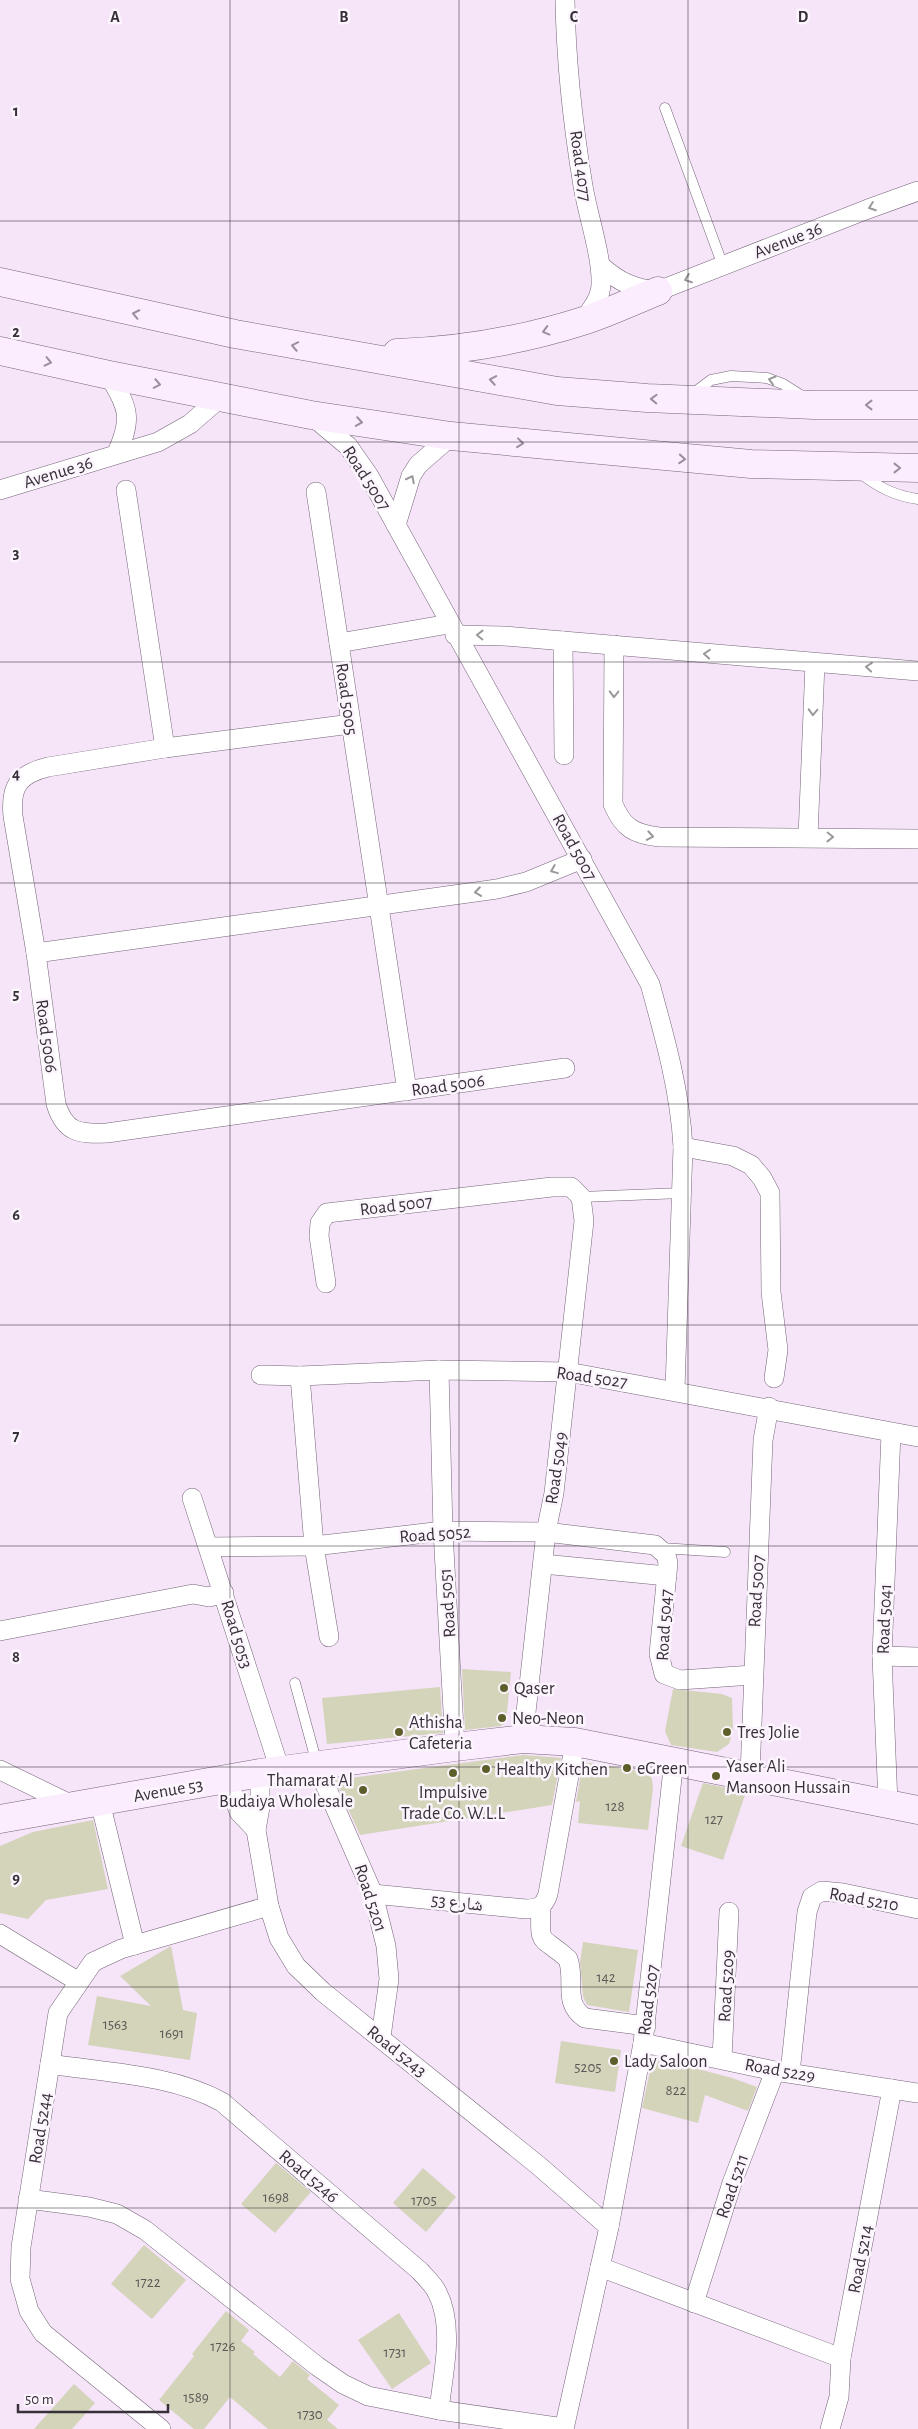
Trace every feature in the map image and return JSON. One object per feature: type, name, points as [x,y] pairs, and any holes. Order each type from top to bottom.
[{"type":"street","name":"Road 4077","points":[[565,0],[566,47],[583,186],[601,266],[601,286],[595,305],[583,321]]},
{"type":"street","name":"Avenue 36","points":[[658,291],[918,192]]},
{"type":"street","points":[[601,266],[617,280],[630,286],[658,291]]},
{"type":"street","points":[[0,282],[180,323],[343,354],[557,390],[685,400],[814,405],[918,405]]},
{"type":"street","points":[[343,354],[426,352],[497,342],[583,321],[658,291]]},
{"type":"street","points":[[0,351],[109,375],[311,415],[451,436],[649,456],[751,464],[853,468],[918,468]]},
{"type":"street","name":"Avenue 36","points":[[109,375],[121,397],[128,422],[117,453]]},
{"type":"street","name":"Avenue 36","points":[[0,490],[158,442],[174,434],[222,397]]},
{"type":"street","name":"Road 5007","points":[[311,415],[348,446],[359,460],[650,984],[671,1060],[681,1110],[683,1148],[675,1390]]},
{"type":"street","name":"Road 5007","points":[[396,525],[411,476],[418,465],[451,436]]},
{"type":"street","points":[[126,490],[165,748]]},
{"type":"street","name":"Road 5005","points":[[316,492],[406,1091]]},
{"type":"street","points":[[339,643],[452,630],[918,671]]},
{"type":"street","points":[[563,641],[564,755]]},
{"type":"street","points":[[614,645],[613,804],[619,818],[630,829],[644,835],[659,837],[918,839]]},
{"type":"street","points":[[808,837],[815,663]]},
{"type":"street","name":"Road 5006","points":[[350,724],[165,748],[39,769],[31,771],[18,782],[11,799],[36,953],[56,1104],[61,1119],[72,1130],[87,1134],[107,1133],[565,1068]]},
{"type":"street","points":[[36,953],[511,886],[582,859]]},
{"type":"street","points":[[683,1148],[733,1156],[751,1165],[762,1178],[770,1193],[771,1292],[778,1350],[774,1378]]},
{"type":"street","name":"Road 5007","points":[[326,1283],[319,1236],[320,1223],[327,1213],[552,1187],[571,1187],[581,1197]]},
{"type":"street","name":"Road 5049","points":[[523,1739],[546,1532],[554,1493],[568,1372],[584,1221],[581,1197]]},
{"type":"street","name":"Road 5027","points":[[261,1375],[300,1376],[439,1370],[568,1372],[769,1407],[891,1434],[918,1437]]},
{"type":"street","name":"Road 5051","points":[[439,1370],[443,1531],[455,1747]]},
{"type":"street","points":[[300,1376],[314,1546],[329,1638]]},
{"type":"street","name":"Road 5007","points":[[750,1775],[752,1676],[763,1440],[769,1407]]},
{"type":"street","name":"Road 5041","points":[[888,1804],[882,1656],[891,1434]]},
{"type":"street","name":"Road 5053","points":[[192,1498],[222,1587],[270,1772]]},
{"type":"street","name":"Road 5052","points":[[209,1547],[314,1546],[443,1531],[546,1532],[655,1545],[661,1548]]},
{"type":"street","name":"Road 5047","points":[[661,1548],[668,1564],[659,1654],[664,1674],[680,1680],[752,1676]]},
{"type":"street","points":[[543,1564],[667,1576]]},
{"type":"street","points":[[0,1631],[196,1593],[209,1597],[222,1587]]},
{"type":"street","points":[[882,1656],[918,1657]]},
{"type":"street","name":"Avenue 53","points":[[0,1819],[270,1772],[523,1739],[575,1742],[750,1775],[918,1810]]},
{"type":"street","points":[[540,1907],[545,1904],[548,1894],[575,1742]]},
{"type":"street","name":"Road 5207","points":[[564,2429],[609,2227],[645,2034],[674,1760]]},
{"type":"street","name":"Road 5201","points":[[317,1766],[373,1894],[388,1962],[389,1979],[381,2037]]},
{"type":"street","points":[[0,1770],[74,1806]]},
{"type":"street","name":"Road 5243","points":[[270,1772],[260,1807],[256,1830],[269,1906],[279,1938],[296,1966],[323,1992],[539,2166],[609,2227]]},
{"type":"street","points":[[228,1780],[239,1812],[256,1830]]},
{"type":"street","points":[[100,1802],[135,1944]]},
{"type":"street","name":"Road 5210","points":[[812,1897],[822,1891],[843,1892],[918,1909]]},
{"type":"street","name":"شارع 53","points":[[373,1894],[526,1909],[540,1907]]},
{"type":"street","name":"Road 5211","points":[[694,2303],[732,2183],[783,2072],[807,1912],[812,1897]]},
{"type":"street","name":"Road 5244","points":[[161,2429],[43,2333],[28,2311],[20,2279],[21,2247],[58,2013],[93,1962],[135,1944],[269,1906]]},
{"type":"street","name":"Road 5229","points":[[540,1907],[540,1935],[543,1941],[568,1959],[572,2005],[577,2013],[585,2018],[645,2034],[722,2059],[783,2072],[918,2093]]},
{"type":"street","name":"Road 5209","points":[[722,2059],[730,1912]]},
{"type":"street","points":[[0,1934],[79,1982]]},
{"type":"street","name":"Road 5246","points":[[50,2064],[175,2083],[200,2090],[222,2102],[420,2270],[437,2292],[445,2320],[446,2349],[439,2410]]},
{"type":"street","name":"Road 5214","points":[[830,2429],[839,2397],[841,2358],[892,2089]]},
{"type":"street","points":[[28,2199],[89,2207],[117,2214],[145,2230],[317,2366],[343,2384],[368,2396],[439,2410],[564,2429]]},
{"type":"street","points":[[600,2267],[841,2358]]},
{"type":"lane","points":[[665,108],[722,266]]},
{"type":"lane","points":[[853,468],[874,484],[898,496],[918,499]]},
{"type":"lane","name":"Road 5007","points":[[581,1197],[682,1193]]},
{"type":"lane","points":[[661,1548],[725,1552]]},
{"type":"lane","points":[[294,1683],[317,1766]]},
{"type":"building","points":[[462,1669],[511,1672],[506,1722],[501,1726],[465,1730]]},
{"type":"building","points":[[440,1687],[443,1733],[327,1744],[322,1698]]},
{"type":"building","points":[[673,1689],[722,1694],[732,1698],[733,1729],[729,1744],[717,1752],[671,1745],[665,1731]]},
{"type":"building","points":[[524,1755],[561,1758],[552,1805],[360,1835],[335,1780]]},
{"type":"building","points":[[583,1762],[648,1772],[652,1779],[653,1789],[648,1830],[578,1823],[580,1801],[576,1802]]},
{"type":"building","points":[[703,1783],[746,1792],[723,1860],[681,1846]]},
{"type":"building","points":[[93,1820],[108,1889],[46,1900],[28,1919],[0,1913],[0,1846],[33,1832]]},
{"type":"building","points":[[583,1942],[638,1950],[629,2012],[587,2005],[583,1996],[580,1962]]},
{"type":"building","points":[[171,1946],[183,2010],[197,2013],[190,2060],[88,2045],[97,1996],[151,2006],[120,1976]]},
{"type":"building","points":[[561,2041],[621,2050],[615,2092],[555,2083]]},
{"type":"building","points":[[653,2057],[732,2078],[757,2087],[748,2111],[705,2095],[698,2123],[642,2108]]},
{"type":"building","points":[[276,2163],[311,2192],[275,2233],[241,2204]]},
{"type":"building","points":[[423,2168],[456,2197],[426,2232],[393,2203]]},
{"type":"building","points":[[144,2245],[186,2280],[152,2319],[111,2284]]},
{"type":"building","points":[[226,2311],[249,2330],[241,2341],[280,2377],[293,2361],[310,2375],[307,2379],[339,2405],[327,2420],[338,2429],[268,2429],[230,2397],[204,2429],[194,2429],[159,2400]]},
{"type":"building","points":[[399,2313],[431,2363],[392,2389],[358,2340]]},
{"type":"building","points":[[74,2384],[95,2403],[72,2429],[34,2429]]},
{"type":"place","name":"Qaser","points":[[504,1688]]},
{"type":"place","name":"Neo-Neon","points":[[502,1718]]},
{"type":"place","name":"Athisha Cafeteria","points":[[399,1732]]},
{"type":"place","name":"Tres Jolie","points":[[727,1732]]},
{"type":"place","name":"eGreen","points":[[627,1768]]},
{"type":"place","name":"Healthy Kitchen","points":[[486,1769]]},
{"type":"place","name":"Impulsive Trade Co. W.L.L","points":[[453,1773]]},
{"type":"place","name":"Yaser Ali Mansoon Hussain","points":[[716,1776]]},
{"type":"place","name":"Thamarat Al Budaiya Wholesale","points":[[363,1790]]},
{"type":"place","name":"Lady Saloon","points":[[614,2061]]}]
